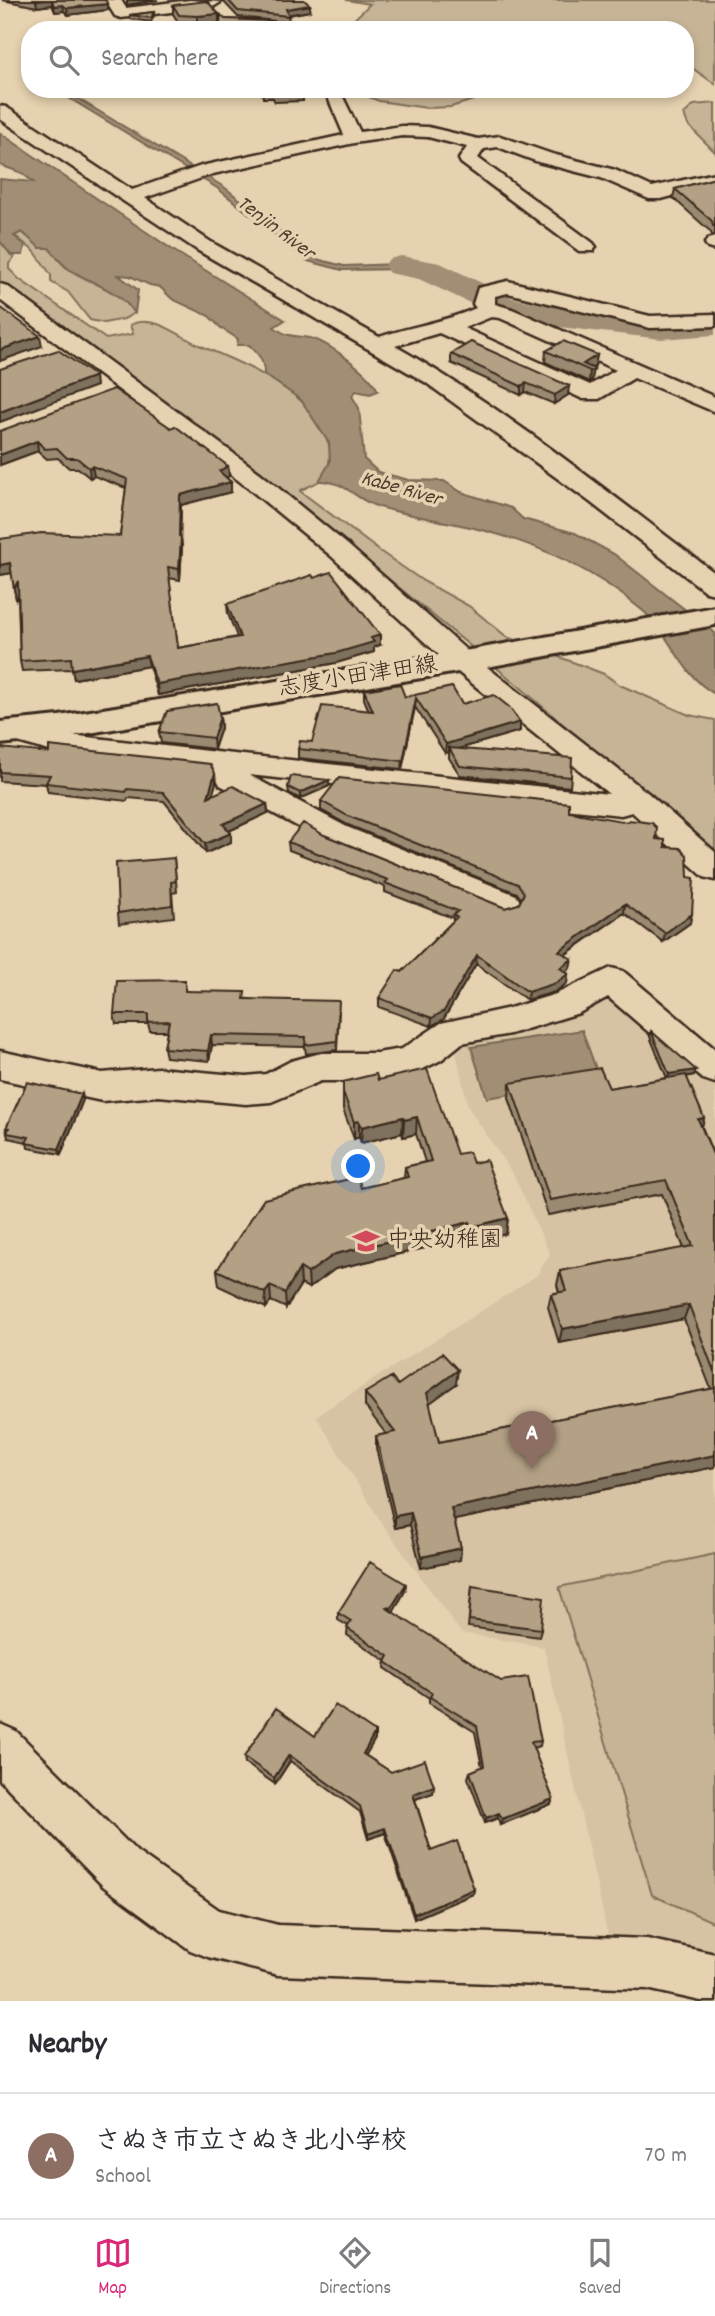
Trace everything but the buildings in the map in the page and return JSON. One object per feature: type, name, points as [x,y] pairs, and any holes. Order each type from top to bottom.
[{"type":"main road","name":"志度小田津田線","points":[[8,733],[469,660],[715,616]]},
{"type":"street","points":[[113,0],[121,13],[212,1],[225,17]]},
{"type":"street","points":[[337,98],[354,138]]},
{"type":"street","points":[[0,111],[204,246],[433,377],[492,418],[715,586]]},
{"type":"street","points":[[129,197],[198,173],[354,138],[415,132],[478,144],[500,141],[545,158],[608,174],[649,192],[661,193],[713,181]]},
{"type":"street","points":[[478,144],[468,159],[586,247]]},
{"type":"street","points":[[376,345],[390,339],[462,322],[484,307],[490,291],[519,287],[554,299],[650,321],[715,320]]},
{"type":"street","points":[[0,289],[10,310],[72,345],[251,478],[637,800],[715,869]]},
{"type":"street","points":[[484,307],[505,313],[627,372],[715,405]]},
{"type":"street","points":[[442,326],[591,394],[627,372]]},
{"type":"street","points":[[48,354],[72,345]]},
{"type":"street","points":[[99,394],[124,385]]},
{"type":"street","points":[[8,733],[53,742],[225,763],[621,805],[637,800]]},
{"type":"street","points":[[225,763],[230,778],[335,834],[505,903]]},
{"type":"street","points":[[0,1065],[102,1087],[158,1082],[246,1090],[271,1088],[303,1071],[321,1067],[377,1067],[409,1062],[429,1051],[453,1032],[510,1021],[567,1004],[611,980],[715,1069]]},
{"type":"street","points":[[0,1747],[120,1869],[208,1932],[278,1950],[647,1964],[715,1979]]},
{"type":"shaded area","points":[[346,0],[715,0],[715,84],[694,69],[694,21],[352,21],[370,4]]},
{"type":"shaded area","points":[[372,98],[480,98],[451,107],[427,108]]},
{"type":"shaded area","points":[[715,103],[715,152],[688,125],[684,114],[694,105]]},
{"type":"shaded area","points":[[22,232],[40,247],[49,248],[62,264],[76,274],[111,291],[135,313],[124,319],[104,323],[90,320],[68,292],[51,282],[51,275],[35,252],[14,235]]},
{"type":"shaded area","points":[[0,241],[11,255],[15,256],[9,269],[19,279],[106,339],[133,334],[130,325],[139,322],[157,324],[259,372],[298,398],[313,414],[324,432],[330,452],[328,468],[322,478],[300,491],[423,581],[469,606],[507,637],[604,674],[620,685],[689,715],[715,720],[715,857],[520,687],[351,548],[0,283]]},
{"type":"shaded area","points":[[614,994],[715,1080],[715,1970],[660,1948],[608,1936],[544,1647],[461,1633],[381,1522],[316,1416],[536,1276],[550,1254],[514,1176],[468,1107],[453,1038]]},
{"type":"shaded area","points":[[715,1554],[715,1923],[652,1895],[559,1587]]},
{"type":"water","points":[[69,98],[77,98],[224,187],[316,259],[344,266],[424,266],[474,289],[466,293],[428,273],[411,269],[342,270],[308,261],[217,188]]},
{"type":"water","name":"Kabe River","points":[[0,133],[176,252],[285,320],[274,327],[279,331],[318,341],[338,352],[367,376],[378,391],[370,394],[356,391],[352,396],[359,408],[364,459],[378,472],[409,480],[444,481],[461,492],[511,508],[523,519],[575,533],[614,554],[715,633],[715,694],[693,677],[661,631],[642,610],[588,572],[508,537],[376,506],[343,487],[319,481],[330,462],[329,443],[301,400],[264,374],[262,361],[256,352],[249,345],[237,345],[238,339],[209,316],[172,299],[160,287],[130,276],[118,275],[138,290],[135,313],[120,298],[69,269],[49,248],[40,248],[22,232],[14,236],[25,245],[23,255],[11,255],[0,241],[0,179],[33,182],[22,173],[0,165]]},
{"type":"water","points":[[582,1030],[600,1080],[487,1098],[471,1047]]},
{"type":"waterway","name":"Tenjin River","points":[[401,266],[428,270],[503,306],[551,316],[661,328],[715,325]]},
{"type":"place","name":"中央幼稚園","points":[[366,1241]]},
{"type":"place","name":"さぬき市立さぬき北小学校","points":[[532,1469]]}]
